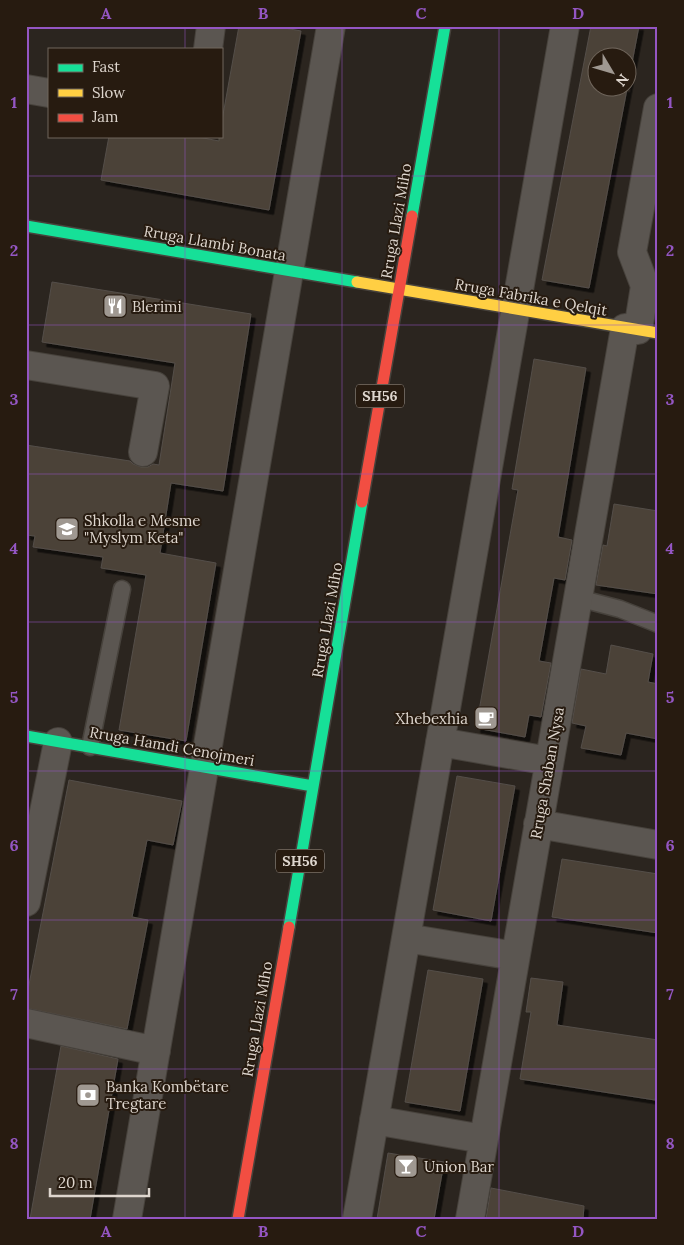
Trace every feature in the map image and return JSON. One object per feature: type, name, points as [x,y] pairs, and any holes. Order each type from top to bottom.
[{"type":"main road","name":"Rruga Llazi Miho","points":[[238,1219],[445,26]]},
{"type":"main road","name":"Rruga Llambi Bonata","points":[[26,226],[399,289]]},
{"type":"main road","name":"Rruga Fabrika e Qelqit","points":[[399,289],[640,330]]},
{"type":"main road","name":"Rruga Hamdi Cenojmeri","points":[[26,736],[314,786]]},
{"type":"street","points":[[208,48],[212,26]]},
{"type":"street","points":[[128,1219],[331,26]]},
{"type":"street","points":[[357,1219],[565,26]]},
{"type":"street","points":[[26,89],[48,93]]},
{"type":"street","name":"Rruga Shaban Nysa","points":[[470,1219],[578,598],[640,330],[645,286],[632,252],[658,108]]},
{"type":"street","points":[[26,365],[155,386],[143,452]]},
{"type":"street","points":[[26,902],[58,742]]},
{"type":"street","points":[[440,742],[549,761]]},
{"type":"street","points":[[538,824],[658,845]]},
{"type":"street","points":[[406,938],[516,956]]},
{"type":"street","points":[[26,1024],[156,1051]]},
{"type":"street","points":[[374,1120],[484,1139]]},
{"type":"lane","points":[[90,747],[122,589]]},
{"type":"lane","points":[[578,598],[620,609],[658,624]]},
{"type":"building","points":[[239,26],[274,26],[301,31],[269,210],[101,180],[109,138],[203,138],[219,141],[219,138],[222,138],[222,120]]},
{"type":"building","points":[[591,26],[639,26],[635,48],[587,48]]},
{"type":"building","points":[[586,52],[586,98],[625,98],[589,288],[542,280]]},
{"type":"building","points":[[52,282],[251,314],[223,491],[171,483],[160,553],[216,563],[186,741],[119,730],[146,575],[101,568],[103,557],[33,547],[35,536],[26,535],[26,445],[130,461],[141,467],[148,467],[153,464],[159,465],[175,363],[42,342]]},
{"type":"building","points":[[534,359],[586,368],[558,537],[572,540],[565,580],[554,578],[539,661],[551,663],[541,717],[529,715],[525,737],[476,728],[518,490],[512,489]]},
{"type":"building","points":[[614,504],[658,511],[658,594],[596,585],[603,545],[607,546]]},
{"type":"building","points":[[611,645],[653,654],[648,682],[658,684],[658,739],[626,733],[621,755],[581,748],[586,726],[572,723],[581,669],[606,674]]},
{"type":"building","points":[[457,776],[515,786],[491,921],[433,910]]},
{"type":"building","points":[[69,780],[182,801],[173,845],[147,840],[132,917],[148,920],[127,1029],[26,1008]]},
{"type":"building","points":[[562,859],[658,874],[658,933],[552,917]]},
{"type":"building","points":[[428,970],[483,979],[460,1111],[405,1102]]},
{"type":"building","points":[[531,978],[563,982],[557,1025],[658,1040],[658,1082],[655,1100],[520,1079],[531,1012],[526,1012]]},
{"type":"building","points":[[61,1046],[118,1059],[90,1219],[30,1219]]},
{"type":"building","points":[[388,1153],[444,1162],[434,1219],[377,1219]]},
{"type":"building","points":[[491,1188],[584,1206],[583,1219],[486,1219]]},
{"type":"traffic: fast","points":[[412,216],[445,26]]},
{"type":"traffic: fast","points":[[26,226],[357,282]]},
{"type":"traffic: fast","points":[[289,927],[362,502]]},
{"type":"traffic: fast","points":[[26,736],[313,786]]},
{"type":"traffic: slow","points":[[357,282],[658,333]]},
{"type":"traffic: jam","points":[[362,502],[412,216]]},
{"type":"traffic: jam","points":[[238,1219],[289,927]]},
{"type":"place","name":"Blerimi","points":[[115,306]]},
{"type":"place","name":"Shkolla e Mesme \"Myslym Keta\"","points":[[67,529]]},
{"type":"place","name":"Xhebexhia","points":[[486,718]]},
{"type":"place","name":"Banka Kombëtare Tregtare","points":[[88,1095]]},
{"type":"place","name":"Union Bar","points":[[406,1166]]}]
